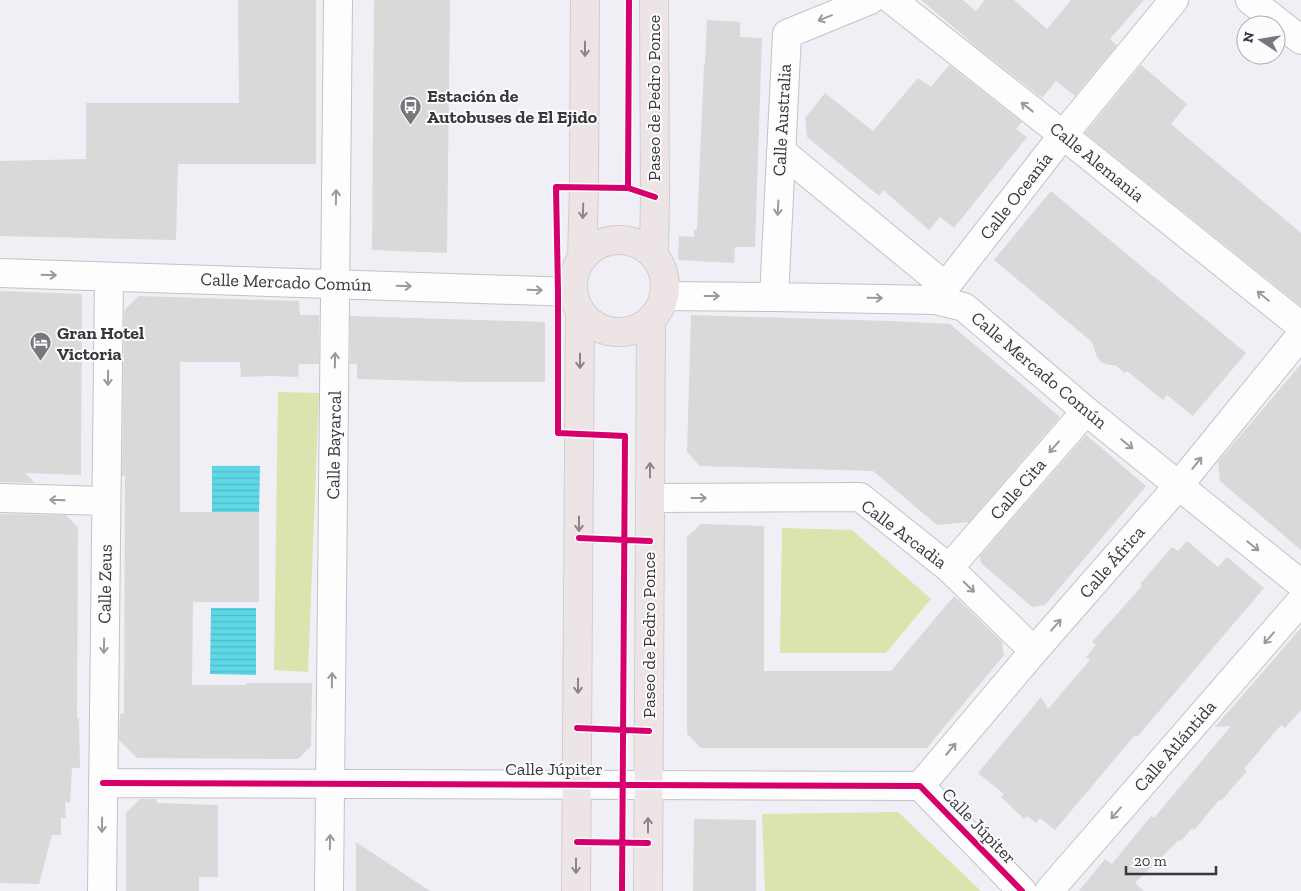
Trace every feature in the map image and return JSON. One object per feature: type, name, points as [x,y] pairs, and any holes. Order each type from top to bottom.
[{"type":"main road","points":[[582,258],[585,0]]},
{"type":"main road","name":"Paseo de Pedro Ponce","points":[[654,0],[654,255]]},
{"type":"main road","points":[[576,302],[591,324],[606,331],[622,332],[637,328],[650,320],[659,309],[664,296],[665,282],[661,268],[654,255],[643,247],[631,241],[617,240],[603,242],[592,248],[582,258],[572,280],[576,302],[576,891]]},
{"type":"main road","name":"Paseo de Pedro Ponce","points":[[648,891],[650,320]]},
{"type":"street","name":"Calle Bayarcal","points":[[330,891],[338,0]]},
{"type":"street","name":"Calle Australia","points":[[774,296],[787,34],[870,0]]},
{"type":"street","name":"Calle Alemania","points":[[892,0],[1301,326]]},
{"type":"street","name":"Calle Oceanía","points":[[940,293],[1063,135],[1174,0]]},
{"type":"street","points":[[1250,0],[1301,40]]},
{"type":"street","name":"Calle Mercado Común","points":[[781,151],[940,293],[964,307],[1086,411],[1301,584]]},
{"type":"street","name":"Calle Mercado Común","points":[[0,273],[336,284],[576,302]]},
{"type":"street","name":"Calle Zeus","points":[[102,891],[109,277]]},
{"type":"street","name":"Calle Mercado Común","points":[[664,296],[940,293]]},
{"type":"street","name":"Calle África","points":[[920,786],[1034,651],[1179,485],[1301,335]]},
{"type":"street","name":"Calle Cita","points":[[949,568],[1086,411]]},
{"type":"street","name":"Calle Arcadia","points":[[650,498],[860,497],[949,568],[1034,651]]},
{"type":"street","points":[[0,498],[106,501]]},
{"type":"street","name":"Calle Atlántida","points":[[1049,891],[1301,601]]},
{"type":"street","name":"Calle Júpiter","points":[[103,783],[920,786],[1022,891]]},
{"type":"green space","points":[[278,392],[319,393],[308,672],[274,670]]},
{"type":"green space","points":[[782,528],[852,530],[931,599],[886,653],[780,653]]},
{"type":"green space","points":[[898,812],[981,891],[765,891],[762,814]]},
{"type":"water","points":[[212,466],[260,466],[259,513],[212,512]]},
{"type":"water","points":[[211,608],[256,608],[256,675],[210,674]]},
{"type":"building","points":[[238,0],[316,0],[316,164],[178,164],[176,240],[0,236],[0,161],[86,159],[86,103],[239,103]]},
{"type":"building","name":"Estación de Autobuses de El Ejido","points":[[374,0],[450,0],[447,253],[372,250]]},
{"type":"building","points":[[921,0],[963,0],[976,11],[985,0],[1014,0],[1047,29],[1071,0],[1144,0],[1110,39],[1117,45],[1075,96],[1056,81],[1042,98],[969,41]]},
{"type":"building","points":[[707,20],[740,22],[740,37],[762,38],[755,247],[735,247],[734,263],[678,260],[679,236],[694,237],[694,230],[697,230]]},
{"type":"building","points":[[949,65],[1022,122],[1016,129],[1027,137],[954,228],[940,217],[929,230],[883,190],[879,196],[807,137],[805,118],[825,93],[873,131],[918,78],[931,87]]},
{"type":"building","points":[[1141,65],[1187,104],[1171,124],[1301,233],[1301,306],[1085,133]]},
{"type":"building","points":[[1051,191],[1246,353],[1193,416],[1167,395],[1163,400],[1127,371],[1125,373],[1115,365],[1101,362],[1097,357],[1092,342],[994,260]]},
{"type":"building","name":"Gran Hotel Victoria","points":[[0,291],[82,294],[81,475],[25,473],[35,483],[0,482]]},
{"type":"building","points":[[139,296],[299,301],[300,315],[319,315],[319,364],[299,364],[298,377],[241,377],[240,362],[180,362],[180,512],[259,512],[259,602],[193,602],[192,685],[312,683],[311,746],[298,759],[137,758],[119,740],[120,714],[124,714],[125,476],[122,476],[124,314],[125,309]]},
{"type":"building","points":[[691,315],[950,324],[1060,417],[969,522],[937,525],[873,471],[700,466],[687,452]]},
{"type":"building","points":[[350,316],[545,322],[545,382],[357,379],[357,364],[350,364]]},
{"type":"building","points":[[1301,364],[1301,550],[1220,481],[1218,462]]},
{"type":"building","points":[[1086,435],[1146,486],[1045,605],[1032,607],[981,563],[980,556]]},
{"type":"building","points":[[0,514],[66,515],[78,528],[77,719],[79,718],[80,768],[72,768],[70,803],[65,802],[66,818],[61,818],[61,835],[52,835],[39,884],[0,883]]},
{"type":"building","points":[[701,524],[764,526],[764,671],[891,671],[954,596],[1002,642],[1004,655],[927,748],[701,748],[687,734],[687,537]]},
{"type":"building","points":[[1187,541],[1218,567],[1227,557],[1264,588],[1138,736],[1134,736],[1055,830],[1040,818],[1036,823],[1027,816],[1024,819],[1001,797],[1004,794],[978,773],[1041,697],[1048,709],[1090,660],[1086,657],[1096,645],[1092,642],[1142,586],[1140,584],[1172,547],[1178,551]]},
{"type":"building","points":[[1301,628],[1301,710],[1285,728],[1281,725],[1244,769],[1247,771],[1194,830],[1192,828],[1181,841],[1179,840],[1135,883],[1144,891],[1079,891],[1105,859],[1112,864],[1151,816],[1154,818],[1231,726],[1215,727]]},
{"type":"building","points":[[140,799],[156,799],[157,803],[218,805],[218,877],[199,877],[199,891],[126,891],[126,813]]},
{"type":"building","points":[[694,819],[756,820],[756,891],[693,891]]},
{"type":"building","points":[[356,842],[430,891],[356,891]]},
{"type":"cycle path","points":[[628,188],[629,0]]},
{"type":"cycle path","points":[[622,891],[625,436],[558,433],[556,187],[628,188],[655,197]]},
{"type":"cycle path","points":[[579,538],[650,541]]},
{"type":"cycle path","points":[[577,728],[649,731]]},
{"type":"cycle path","points":[[103,783],[920,786],[1022,891]]},
{"type":"cycle path","points":[[577,842],[648,843]]},
{"type":"place","name":"Estación de Autobuses de El Ejido","points":[[411,125]]},
{"type":"place","name":"Gran Hotel Victoria","points":[[41,362]]}]
